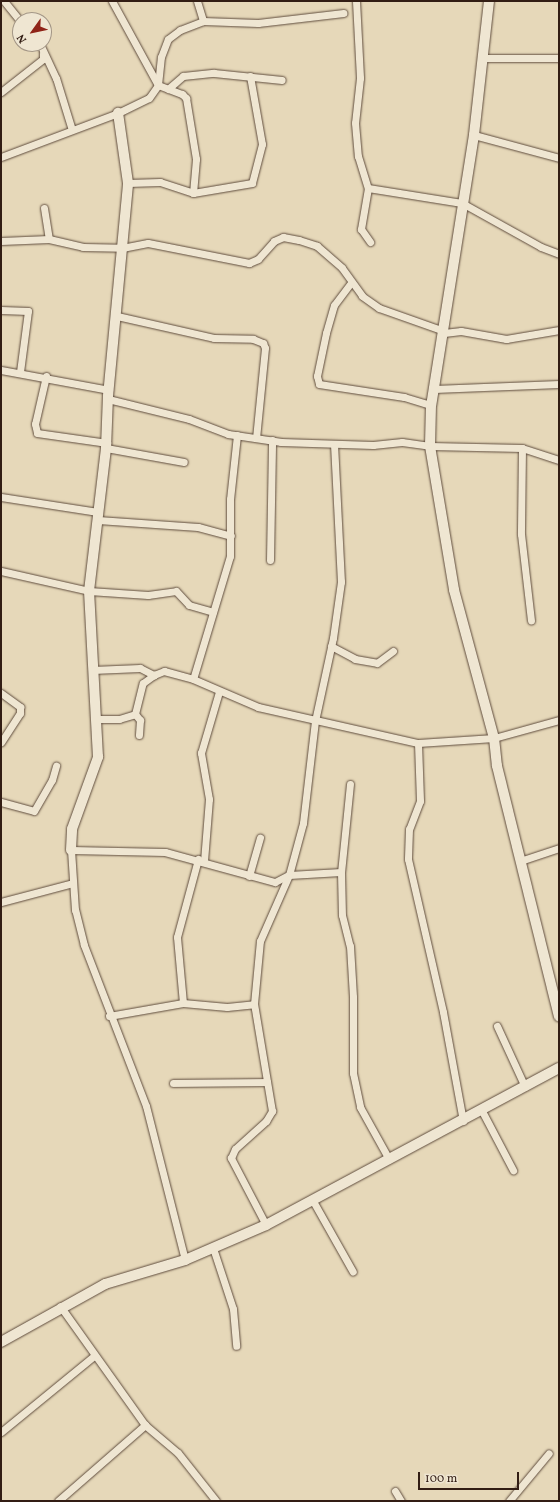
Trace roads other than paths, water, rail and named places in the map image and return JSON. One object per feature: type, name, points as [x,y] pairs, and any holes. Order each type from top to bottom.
[{"type":"street","points":[[4,1],[13,12]]},
{"type":"street","points":[[112,1],[158,85],[186,98],[196,159],[193,193]]},
{"type":"street","points":[[198,1],[203,21]]},
{"type":"street","points":[[356,1],[360,78],[355,123],[358,156],[368,188],[361,229],[370,242]]},
{"type":"street","points":[[489,1],[481,58],[474,135],[462,203],[444,332],[431,406],[430,446],[454,590],[494,738],[497,766],[559,1016]]},
{"type":"street","points":[[1,157],[118,113],[149,98],[158,85],[161,57],[168,39],[180,30],[203,21],[258,23],[343,13]]},
{"type":"street","points":[[1,92],[43,59],[43,53]]},
{"type":"street","points":[[43,53],[56,78],[72,130]]},
{"type":"street","points":[[481,58],[559,58]]},
{"type":"street","points":[[168,89],[183,76],[214,73],[282,80]]},
{"type":"street","points":[[128,183],[160,182],[193,193],[252,183],[256,176],[262,144],[250,76]]},
{"type":"street","points":[[118,113],[128,183],[117,316],[108,394],[107,445],[89,591],[92,670],[98,719],[98,756],[72,829],[71,850],[75,910],[84,945],[109,1016],[146,1106],[185,1260]]},
{"type":"street","points":[[474,135],[559,158]]},
{"type":"street","points":[[368,188],[462,203],[541,247],[559,254]]},
{"type":"street","points":[[44,208],[49,239]]},
{"type":"street","points":[[1,242],[49,239],[84,247],[122,248],[148,243],[249,263],[258,259],[274,241],[283,237],[317,246],[342,268],[350,284],[379,308],[444,332],[461,331],[506,339],[559,330]]},
{"type":"street","points":[[350,284],[334,305],[326,333],[317,376],[319,384],[404,397],[431,406]]},
{"type":"street","points":[[1,310],[28,311],[20,372]]},
{"type":"street","points":[[117,316],[214,338],[253,339],[263,343],[265,348],[256,438]]},
{"type":"street","points":[[1,370],[46,376],[237,435],[272,440],[334,444],[402,442],[430,446],[522,448],[559,460]]},
{"type":"street","points":[[46,376],[35,424],[37,433],[107,445],[184,462]]},
{"type":"street","points":[[434,389],[559,384]]},
{"type":"street","points":[[193,679],[230,556],[230,499],[237,435]]},
{"type":"street","points":[[270,560],[272,440]]},
{"type":"street","points":[[266,1225],[232,1158],[235,1149],[270,1116],[267,1082],[254,1004],[260,940],[288,875],[303,823],[315,721],[331,646],[341,582],[334,444]]},
{"type":"street","points":[[522,448],[522,541],[531,620]]},
{"type":"street","points":[[1,497],[98,516],[198,527],[230,536]]},
{"type":"street","points":[[1,572],[89,591],[148,595],[176,591],[189,605],[213,612]]},
{"type":"street","points":[[331,646],[355,659],[376,663],[393,652]]},
{"type":"street","points":[[92,670],[140,668],[154,675]]},
{"type":"street","points":[[135,714],[143,683],[140,668]]},
{"type":"street","points":[[143,683],[154,675],[164,671],[193,679],[219,692],[258,706],[315,721],[418,743],[494,738],[559,720]]},
{"type":"street","points":[[183,1004],[177,937],[201,860],[209,799],[201,753],[219,692]]},
{"type":"street","points":[[1,693],[20,706],[20,713],[1,742]]},
{"type":"street","points":[[98,719],[119,720],[135,714]]},
{"type":"street","points":[[135,714],[140,720],[139,734]]},
{"type":"street","points":[[418,743],[420,801],[409,829],[408,859],[463,1121]]},
{"type":"street","points":[[1,802],[34,811],[52,780],[56,766]]},
{"type":"street","points":[[350,784],[341,872],[342,916],[350,946],[353,990],[353,1073],[360,1107],[389,1159]]},
{"type":"street","points":[[249,876],[260,838]]},
{"type":"street","points":[[520,861],[559,848]]},
{"type":"street","points":[[71,850],[165,852],[201,860],[249,876],[275,882],[288,875],[341,872]]},
{"type":"street","points":[[1,902],[73,883]]},
{"type":"street","points":[[109,1016],[183,1004],[227,1007],[254,1004]]},
{"type":"street","points":[[497,1026],[526,1087]]},
{"type":"street","points":[[1,1342],[60,1306],[105,1284],[185,1260],[266,1225],[482,1111],[559,1068]]},
{"type":"street","points":[[173,1083],[267,1082]]},
{"type":"street","points":[[482,1111],[513,1170]]},
{"type":"street","points":[[313,1201],[353,1272]]},
{"type":"street","points":[[214,1248],[233,1309],[236,1346]]},
{"type":"street","points":[[60,1306],[94,1356],[145,1425],[178,1453],[216,1501]]},
{"type":"street","points":[[1,1432],[94,1356]]},
{"type":"street","points":[[58,1501],[145,1425]]},
{"type":"street","points":[[509,1501],[549,1452]]},
{"type":"street","points":[[395,1492],[401,1501]]}]
